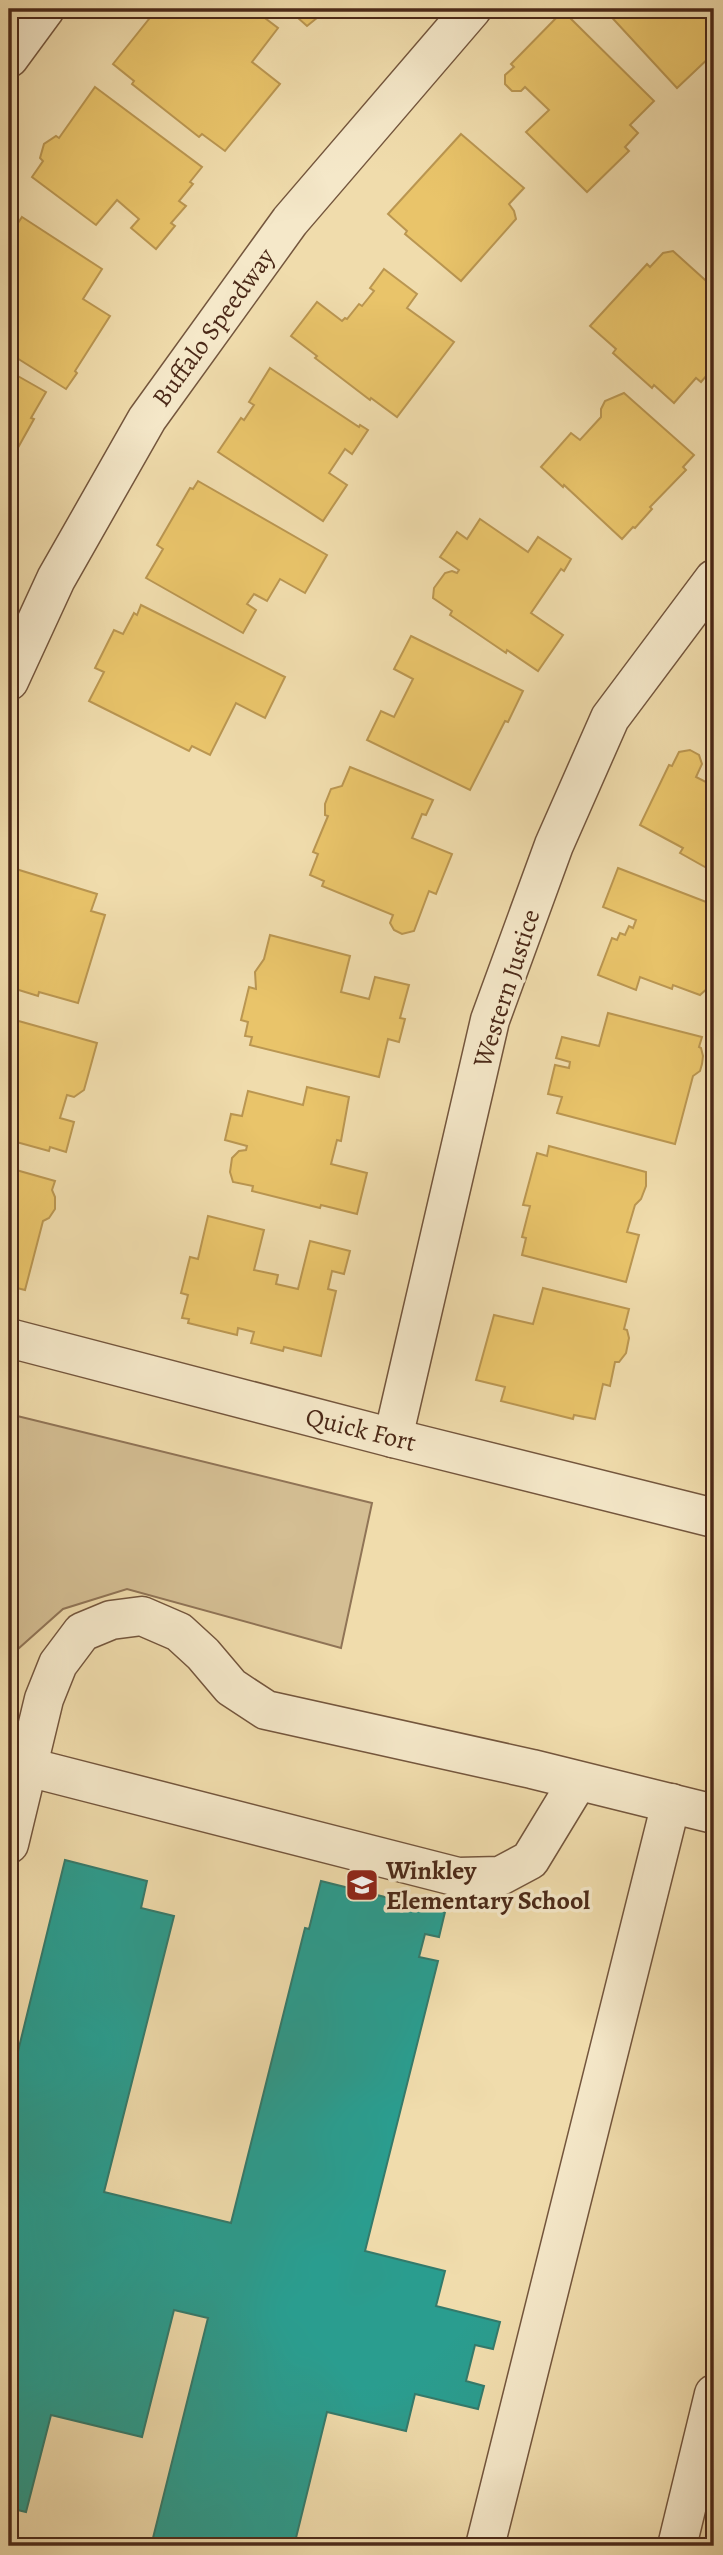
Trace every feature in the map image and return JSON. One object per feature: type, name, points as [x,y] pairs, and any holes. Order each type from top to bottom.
[{"type":"street","points":[[9,58],[45,9]]},
{"type":"street","name":"Buffalo Speedway","points":[[9,681],[55,579],[147,419],[290,221],[472,9]]},
{"type":"street","name":"Western Justice","points":[[393,1438],[490,1020],[554,845],[610,718],[714,579]]},
{"type":"street","name":"Quick Fort","points":[[9,1338],[714,1518]]},
{"type":"street","points":[[9,1843],[44,1699],[58,1664],[82,1632],[111,1620],[142,1616],[179,1632],[231,1687],[266,1710],[714,1814]]},
{"type":"street","points":[[28,1767],[458,1877],[500,1876],[530,1860],[578,1781]]},
{"type":"street","points":[[485,2546],[671,1803]]},
{"type":"street","points":[[677,2546],[714,2394]]},
{"type":"shaded area","points":[[9,1414],[372,1503],[341,1648],[127,1589],[63,1609],[9,1657]]},
{"type":"building: Homes","points":[[157,9],[253,9],[278,28],[252,62],[280,84],[225,151],[202,134],[199,137],[132,84],[134,81],[113,64]]},
{"type":"building: Homes","points":[[288,9],[328,9],[307,26]]},
{"type":"building: Homes","points":[[604,9],[714,9],[714,53],[677,88]]},
{"type":"building: Homes","points":[[563,11],[654,101],[630,125],[638,133],[625,147],[629,151],[587,192],[526,132],[549,110],[525,87],[521,91],[512,91],[505,84],[505,75],[514,67],[511,64]]},
{"type":"building: Homes","points":[[95,87],[202,167],[179,201],[186,206],[171,223],[175,226],[156,249],[131,228],[139,219],[117,200],[96,225],[32,177],[43,161],[40,158],[44,144],[56,136],[59,138]]},
{"type":"building: Homes","points":[[461,134],[524,188],[509,204],[516,219],[461,281],[405,234],[407,231],[388,214]]},
{"type":"building: Homes","points":[[22,217],[102,269],[83,299],[110,316],[66,389],[9,353],[9,232]]},
{"type":"building: Homes","points":[[673,251],[714,288],[714,367],[701,382],[696,378],[674,403],[654,385],[652,388],[613,353],[616,349],[590,326],[647,264],[650,267],[663,253]]},
{"type":"building: Homes","points":[[384,269],[417,294],[407,308],[454,342],[397,417],[315,358],[317,356],[291,336],[317,302],[342,321],[347,319],[374,291],[370,288]]},
{"type":"building: Homes","points":[[270,368],[359,427],[360,425],[368,430],[352,454],[345,449],[329,473],[347,485],[323,521],[218,452],[241,418],[244,420],[254,405],[249,402]]},
{"type":"building: Homes","points":[[9,371],[46,392],[10,462]]},
{"type":"building: Homes","points":[[624,393],[694,455],[683,467],[686,470],[622,539],[541,467],[571,433],[580,440],[601,417],[605,401]]},
{"type":"building: Homes","points":[[198,481],[327,555],[305,593],[280,579],[267,601],[254,594],[247,604],[256,610],[243,633],[146,578],[163,549],[157,545],[190,488],[193,489]]},
{"type":"building: Homes","points":[[480,519],[528,552],[538,537],[571,559],[531,613],[563,635],[538,671],[450,615],[452,611],[433,598],[434,588],[445,573],[457,573],[459,570],[440,557],[457,532],[467,539]]},
{"type":"building: Homes","points":[[141,605],[285,677],[265,718],[236,703],[210,755],[192,746],[189,751],[89,701],[104,672],[95,668],[114,630],[123,634]]},
{"type":"building: Homes","points":[[411,636],[523,691],[470,790],[367,740],[381,711],[394,717],[413,679],[394,669]]},
{"type":"building: Homes","points":[[690,750],[699,755],[702,764],[696,777],[714,786],[714,872],[680,853],[683,848],[640,825],[669,765],[672,766],[679,752]]},
{"type":"building: Homes","points":[[350,767],[433,800],[426,815],[422,814],[412,838],[452,854],[436,894],[429,891],[414,931],[402,934],[394,930],[390,923],[393,915],[322,886],[324,881],[310,875],[318,854],[313,852],[328,816],[325,815],[325,804],[331,789],[342,786]]},
{"type":"building: Homes","points":[[618,868],[714,905],[714,974],[709,987],[700,995],[673,985],[672,989],[640,977],[636,990],[598,975],[612,938],[617,940],[620,933],[625,935],[629,926],[633,928],[636,920],[603,907]]},
{"type":"building: Homes","points":[[16,869],[97,894],[91,911],[105,915],[78,1003],[39,992],[38,996],[9,987],[9,895]]},
{"type":"building: Homes","points":[[270,935],[350,956],[341,992],[369,999],[375,977],[409,985],[400,1018],[405,1019],[399,1042],[388,1039],[379,1077],[250,1045],[252,1037],[245,1036],[248,1022],[241,1020],[249,987],[256,989],[255,972],[264,959]]},
{"type":"building: Homes","points":[[608,1013],[702,1037],[699,1047],[703,1056],[702,1064],[700,1071],[693,1076],[675,1144],[557,1113],[562,1097],[548,1094],[555,1065],[569,1068],[570,1062],[556,1058],[562,1037],[599,1046]]},
{"type":"building: Homes","points":[[15,1020],[97,1043],[84,1090],[74,1097],[67,1095],[60,1118],[74,1122],[66,1152],[50,1147],[49,1151],[9,1140],[9,1042]]},
{"type":"building: Homes","points":[[307,1087],[349,1097],[341,1141],[337,1140],[331,1164],[367,1173],[357,1214],[252,1191],[253,1186],[233,1182],[230,1172],[232,1158],[239,1151],[246,1150],[247,1146],[225,1140],[231,1114],[242,1116],[248,1091],[303,1105]]},
{"type":"building: Homes","points":[[549,1146],[646,1172],[646,1186],[641,1199],[635,1205],[627,1232],[639,1235],[626,1282],[522,1255],[526,1238],[522,1237],[530,1206],[523,1205],[537,1153],[547,1156]]},
{"type":"building: Homes","points":[[9,1168],[55,1181],[52,1190],[55,1209],[49,1218],[43,1221],[25,1290],[9,1286]]},
{"type":"building: Homes","points":[[208,1216],[264,1230],[254,1270],[278,1275],[276,1284],[298,1289],[310,1241],[350,1251],[344,1274],[332,1271],[328,1289],[336,1291],[321,1356],[251,1343],[254,1332],[238,1328],[237,1335],[188,1323],[189,1319],[182,1318],[188,1295],[181,1293],[190,1257],[198,1259]]},
{"type":"building: Homes","points":[[543,1288],[629,1309],[624,1329],[627,1330],[629,1338],[626,1353],[619,1362],[615,1362],[610,1386],[603,1384],[595,1419],[574,1415],[573,1419],[501,1401],[505,1387],[476,1380],[494,1315],[533,1324]]},
{"type":"building: Schools","points":[[65,1860],[147,1881],[141,1908],[174,1916],[104,2192],[231,2223],[305,1928],[309,1929],[321,1881],[445,1912],[439,1937],[425,1934],[419,1957],[438,1961],[365,2251],[445,2271],[436,2306],[500,2322],[493,2349],[475,2345],[466,2381],[484,2386],[478,2409],[415,2394],[406,2431],[327,2412],[294,2546],[151,2546],[208,2318],[174,2310],[142,2437],[51,2415],[26,2512],[9,2508],[9,2088]]},
{"type":"place","name":"Winkley Elementary School","points":[[362,1885]]}]
